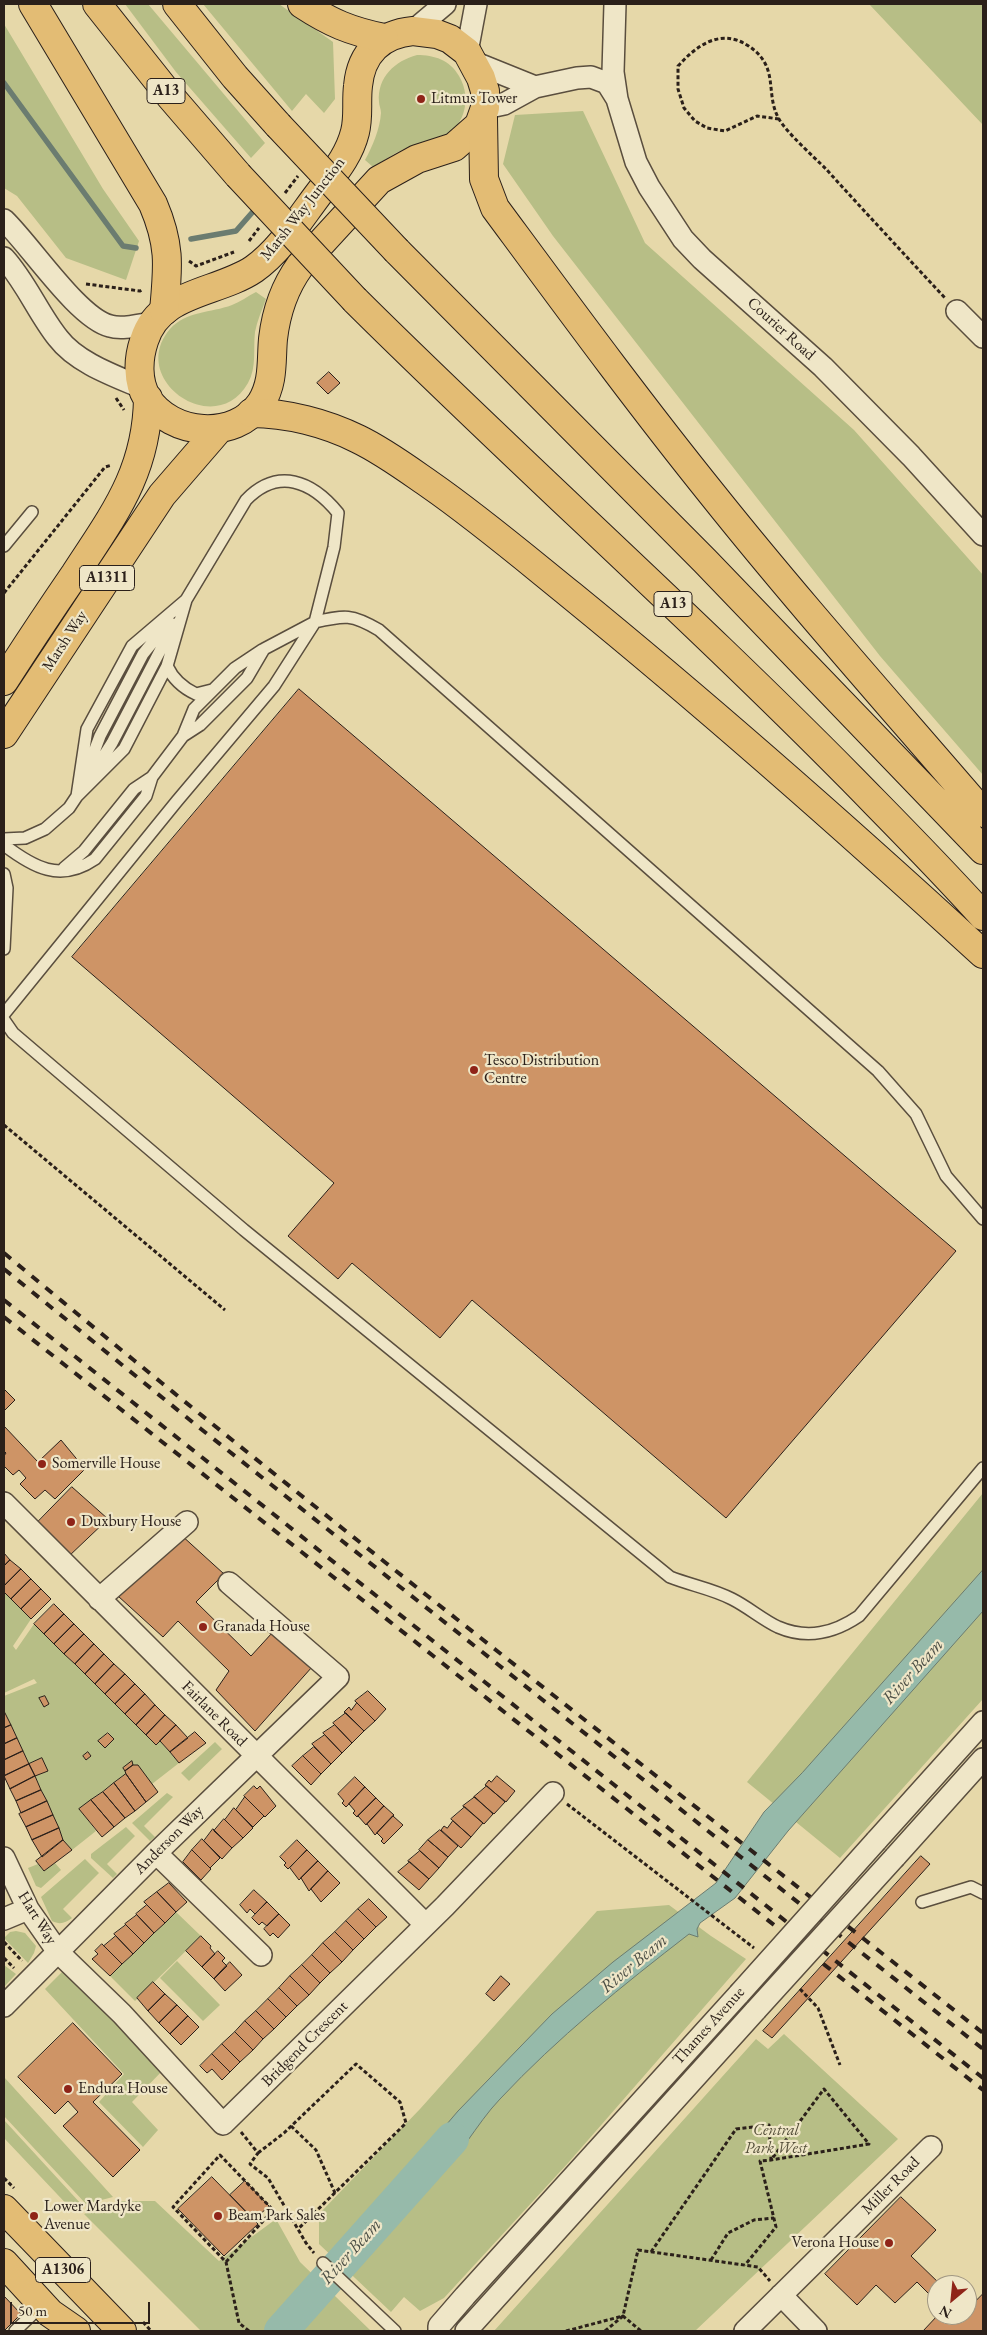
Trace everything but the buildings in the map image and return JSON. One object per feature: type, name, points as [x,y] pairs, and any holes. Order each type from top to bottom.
[{"type":"main road","points":[[32,4],[156,212],[167,246],[168,272],[158,317],[144,338],[140,357],[140,372],[146,393]]},
{"type":"main road","name":"A13","points":[[97,4],[170,96],[238,175],[355,300],[421,366],[761,687],[946,874],[983,916]]},
{"type":"main road","points":[[177,4],[235,78],[397,251],[705,561],[983,850]]},
{"type":"main road","points":[[302,4],[322,17],[350,31],[384,38],[398,32],[413,31],[437,34],[450,39],[470,57],[485,91],[484,179],[495,208],[641,404],[713,495],[794,593],[983,813]]},
{"type":"main road","name":"Marsh Way Junction","points":[[158,317],[183,298],[237,279],[273,252],[342,164],[351,146],[358,118],[358,86],[361,72],[367,59],[384,38]]},
{"type":"main road","name":"Marsh Way Junction","points":[[146,393],[160,412],[181,425],[197,429],[218,429],[238,422],[251,413],[260,404],[268,387],[272,372],[273,340],[278,312],[292,276],[375,183],[418,159],[454,147],[474,132],[484,113]]},
{"type":"main road","name":"Marsh Way","points":[[4,682],[122,502],[141,456],[147,423],[146,393]]},
{"type":"main road","points":[[251,413],[271,413],[314,423],[357,438],[391,458],[446,496],[651,660],[863,843],[983,954]]},
{"type":"main road","name":"Marsh Way","points":[[4,734],[162,495],[218,429]]},
{"type":"main road","name":"A1306","points":[[4,2209],[122,2331]]},
{"type":"main road","name":"A1306","points":[[4,2263],[44,2308],[76,2331]]},
{"type":"street","points":[[413,31],[445,4]]},
{"type":"street","points":[[476,4],[470,57],[535,87]]},
{"type":"street","name":"Courier Road","points":[[615,4],[613,72],[617,99],[636,162],[649,187],[683,239],[702,259],[823,367],[911,456],[983,534]]},
{"type":"street","name":"Courier Road","points":[[484,113],[535,87],[577,78],[591,77],[606,83],[617,99]]},
{"type":"street","points":[[4,220],[22,237],[84,311],[99,323],[112,327],[158,317]]},
{"type":"street","points":[[4,258],[58,339],[88,361],[146,393]]},
{"type":"street","points":[[957,311],[983,337]]},
{"type":"street","name":"Fairlane Road","points":[[4,1503],[425,1924]]},
{"type":"street","points":[[99,1599],[187,1522]]},
{"type":"street","name":"Anderson Way","points":[[4,2006],[156,1853],[338,1677],[229,1584]]},
{"type":"street","name":"Thames Avenue","points":[[439,2331],[439,2326],[465,2296],[983,1722]]},
{"type":"street","name":"Thames Avenue","points":[[466,2331],[983,1759]]},
{"type":"street","name":"Bridgend Crescent","points":[[230,2118],[425,1924],[553,1793]]},
{"type":"street","points":[[156,1853],[261,1955]]},
{"type":"street","name":"Hart Way","points":[[4,1858],[28,1909],[58,1952]]},
{"type":"street","points":[[4,1919],[28,1909]]},
{"type":"street","points":[[58,1952],[122,2014],[223,2124],[230,2118]]},
{"type":"street","name":"Miller Road","points":[[745,2331],[931,2147]]},
{"type":"street","points":[[781,2295],[816,2331]]},
{"type":"lane","points":[[4,1014],[177,801],[274,686],[315,622],[334,547],[338,513],[324,497],[300,483],[266,484],[256,489],[246,500],[186,600],[143,654],[100,736],[77,796]]},
{"type":"lane","points":[[4,546],[32,512]]},
{"type":"lane","points":[[4,839],[26,838],[45,829],[61,817],[77,796],[124,749],[167,666],[186,600]]},
{"type":"lane","points":[[4,845],[33,865],[48,871],[60,871],[85,866],[94,859],[146,796],[152,776],[183,736],[194,709],[235,668],[264,649],[315,622],[350,616],[361,619],[379,630],[878,1071],[916,1114],[946,1176],[983,1219]]},
{"type":"lane","points":[[183,736],[200,725],[247,678],[264,649]]},
{"type":"lane","points":[[167,666],[171,674],[188,690],[196,694],[213,690]]},
{"type":"lane","points":[[4,874],[7,888],[4,948]]},
{"type":"lane","points":[[4,1020],[13,1033],[244,1230],[670,1577],[730,1598],[756,1611],[778,1627],[797,1632],[819,1634],[840,1629],[859,1616],[983,1468]]},
{"type":"lane","points":[[922,1902],[970,1887],[983,1892]]},
{"type":"lane","points":[[323,2263],[395,2331]]},
{"type":"lane","points":[[15,2331],[41,2306],[44,2308]]},
{"type":"path","points":[[779,119],[757,116],[725,131],[707,128],[694,121],[684,108],[678,89],[678,66],[692,50],[712,40],[726,38],[748,45],[766,65],[779,119],[957,311]]},
{"type":"path","points":[[78,283],[140,291],[146,287]]},
{"type":"path","points":[[111,393],[124,409],[125,416]]},
{"type":"path","points":[[4,593],[105,467],[111,465],[119,468]]},
{"type":"path","points":[[4,1125],[225,1310]]},
{"type":"path","points":[[553,1793],[718,1921]]},
{"type":"path","points":[[4,1942],[28,1967]]},
{"type":"path","points":[[4,1958],[20,1974]]},
{"type":"path","points":[[298,2229],[406,2123],[400,2102],[356,2064],[291,2126],[258,2153],[250,2164],[268,2178],[306,2243]]},
{"type":"path","points":[[745,2265],[776,2227],[760,2161],[771,2160],[869,2144],[824,2088],[771,2160]]},
{"type":"path","points":[[230,2118],[258,2153]]},
{"type":"path","points":[[651,2252],[736,2129],[769,2125],[771,2160]]},
{"type":"path","points":[[291,2126],[316,2150],[335,2192]]},
{"type":"path","points":[[249,2331],[239,2323],[226,2262],[172,2207],[220,2155],[276,2214]]},
{"type":"path","points":[[226,2262],[273,2210]]},
{"type":"path","points":[[711,2260],[728,2233],[754,2220],[774,2218]]},
{"type":"path","points":[[605,2331],[623,2316],[638,2250],[758,2267],[781,2295]]},
{"type":"path","points":[[566,2331],[623,2316]]},
{"type":"path","points":[[623,2316],[641,2331]]},
{"type":"green space","points":[[125,4],[148,4],[265,143],[251,158],[176,72]]},
{"type":"green space","points":[[203,4],[279,4],[333,42],[335,99],[324,113],[306,94],[292,111]]},
{"type":"green space","points":[[869,4],[983,4],[983,125]]},
{"type":"green space","points":[[4,24],[103,189],[139,241],[126,280],[66,258],[17,196],[4,188]]},
{"type":"green space","points":[[417,55],[429,56],[446,62],[459,76],[465,94],[465,104],[460,122],[446,136],[404,149],[373,167],[365,160],[379,125],[381,113],[379,93],[381,85],[389,71],[395,66]]},
{"type":"green space","points":[[583,111],[645,243],[854,430],[983,575],[983,775],[880,656],[553,236],[503,164],[515,115]]},
{"type":"green space","points":[[256,292],[266,299],[256,328],[253,371],[248,383],[233,399],[216,406],[197,405],[180,396],[167,383],[159,367],[160,348],[170,329],[183,319],[199,313],[224,308]]},
{"type":"green space","points":[[983,1493],[983,1699],[840,1858],[747,1782]]},
{"type":"green space","points":[[4,1592],[31,1619],[13,1646],[16,1650],[34,1624],[156,1744],[160,1741],[179,1763],[152,1784],[137,1765],[80,1809],[96,1831],[72,1850],[63,1840],[4,1710],[4,1696],[37,1683],[34,1679],[4,1693]],"holes":[[[108,1732],[114,1739],[105,1747],[99,1741]]]},
{"type":"green space","points":[[215,1742],[222,1749],[189,1781],[181,1773]]},
{"type":"green space","points":[[167,1793],[173,1797],[144,1826],[155,1837],[150,1841],[132,1823]]},
{"type":"green space","points":[[126,1827],[135,1836],[107,1864],[117,1874],[113,1878],[91,1858],[91,1854]]},
{"type":"green space","points":[[85,1859],[99,1873],[63,1909],[72,1918],[62,1923],[52,1921],[41,1897]]},
{"type":"green space","points":[[55,1863],[61,1870],[41,1888],[36,1886],[28,1868],[38,1864],[44,1871]]},
{"type":"green space","points":[[669,1905],[746,1959],[568,2163],[444,2298],[420,2311],[404,2297],[391,2312],[319,2244],[319,2214],[420,2109],[597,1911]]},
{"type":"green space","points":[[176,1912],[201,1936],[135,2001],[110,1976]]},
{"type":"green space","points":[[10,1932],[25,1933],[36,1946],[28,1963],[4,1938]]},
{"type":"green space","points":[[177,1961],[220,2005],[203,2021],[160,1978]]},
{"type":"green space","points":[[4,1965],[16,1974],[4,1987]]},
{"type":"green space","points":[[65,1969],[166,2067],[132,2102],[158,2130],[143,2147],[99,2102],[124,2074],[45,1989]]},
{"type":"green space","name":"Central Park West","points":[[784,2034],[898,2139],[695,2331],[494,2331],[756,2039],[768,2049]]},
{"type":"green space","points":[[4,2077],[113,2197],[86,2204],[4,2116]]},
{"type":"green space","points":[[4,2120],[82,2205],[74,2212],[4,2138]]},
{"type":"green space","points":[[120,2201],[155,2201],[219,2261],[276,2219],[300,2262],[371,2331],[201,2331],[84,2214]]},
{"type":"water","points":[[983,1570],[983,1611],[788,1831],[735,1898],[700,1923],[697,1929],[698,1937],[689,1934],[567,2033],[500,2099],[451,2162],[431,2180],[411,2166],[458,2111],[552,2014],[613,1962],[716,1883],[764,1812],[802,1773]]},
{"type":"waterway","points":[[4,83],[123,246],[136,248]]},
{"type":"waterway","points":[[191,239],[236,231],[257,207]]},
{"type":"waterway","name":"River Beam","points":[[281,2331],[452,2139]]},
{"type":"railway","points":[[4,1253],[368,1549],[983,2033]]},
{"type":"railway","points":[[4,1269],[201,1429],[983,2049]]},
{"type":"railway","points":[[4,1300],[983,2078]]},
{"type":"railway","points":[[4,1317],[983,2090]]},
{"type":"place","name":"Litmus Tower","points":[[421,99]]},
{"type":"place","name":"Tesco Distribution Centre","points":[[474,1070]]},
{"type":"place","name":"Somerville House","points":[[42,1464]]},
{"type":"place","name":"Duxbury House","points":[[71,1522]]},
{"type":"place","name":"Granada House","points":[[203,1627]]},
{"type":"place","name":"Endura House","points":[[68,2089]]},
{"type":"place","name":"Lower Mardyke Avenue","points":[[34,2216]]},
{"type":"place","name":"Beam Park Sales","points":[[218,2216]]},
{"type":"place","name":"Verona House","points":[[889,2243]]}]
